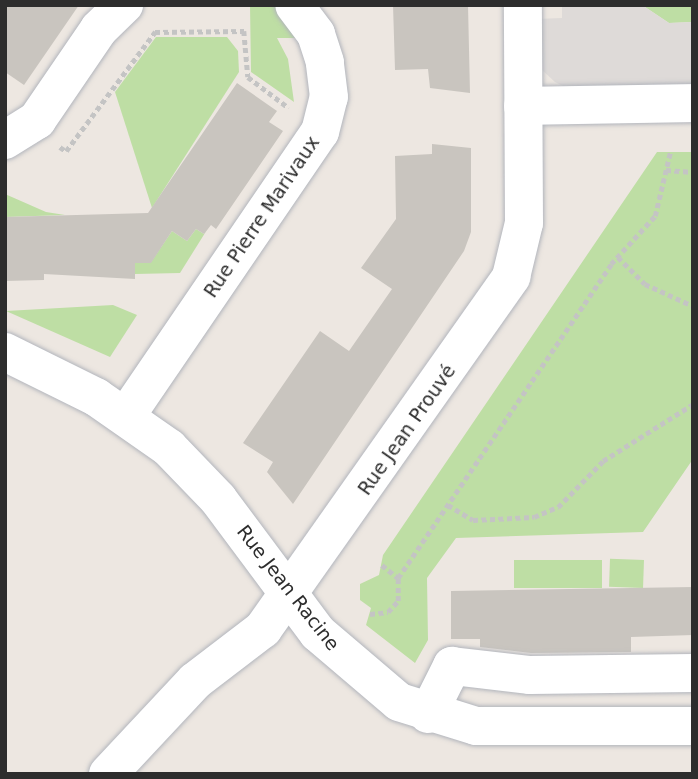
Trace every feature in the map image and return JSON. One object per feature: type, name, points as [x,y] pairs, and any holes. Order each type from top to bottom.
[{"type":"street","points":[[18,133],[99,29],[124,5]]},
{"type":"street","name":"Rue Pierre Marivaux","points":[[126,416],[320,132],[329,97],[325,62],[312,28],[294,5]]},
{"type":"street","name":"Rue Jean Prouvé","points":[[108,774],[195,681],[263,629],[290,595],[511,277],[524,223],[523,5]]},
{"type":"street","points":[[523,106],[693,103]]},
{"type":"street","name":"Rue Jean Racine","points":[[5,352],[126,416],[202,481],[290,595],[364,677],[428,714],[515,729],[693,726]]},
{"type":"street","points":[[428,714],[452,666],[519,675],[693,673]]},
{"type":"path","points":[[18,133],[66,151],[149,36],[244,31],[248,77],[320,132]]},
{"type":"path","points":[[370,614],[393,608],[398,578],[618,257],[656,216],[670,153]]},
{"type":"path","points":[[666,170],[693,172]]},
{"type":"path","points":[[618,257],[645,284],[693,306]]},
{"type":"path","points":[[448,505],[473,520],[534,517],[558,507],[603,461],[693,404]]},
{"type":"path","points":[[382,565],[398,578]]},
{"type":"green space","points":[[250,5],[275,5],[306,38],[277,38],[288,59],[294,102],[251,72]]},
{"type":"green space","points":[[642,5],[693,5],[693,22],[669,23]]},
{"type":"green space","points":[[156,37],[227,37],[238,51],[239,72],[152,208],[115,92]]},
{"type":"green space","points":[[657,152],[693,152],[693,459],[643,532],[456,538],[427,578],[428,640],[415,663],[366,625],[371,608],[360,600],[360,584],[379,575],[383,555]]},
{"type":"green space","points":[[5,194],[46,212],[65,215],[5,217]]},
{"type":"green space","points":[[210,225],[180,273],[135,274],[135,263],[151,262],[172,231],[187,241],[196,229],[204,234]]},
{"type":"green space","points":[[113,305],[137,315],[110,357],[6,311]]},
{"type":"green space","points":[[610,559],[644,560],[643,588],[609,587]]},
{"type":"green space","points":[[514,560],[602,560],[602,588],[514,588]]},
{"type":"shaded area","points":[[562,5],[642,5],[669,23],[693,22],[693,88],[569,89],[555,82],[541,69],[536,19],[562,18]]},
{"type":"building","points":[[5,5],[79,5],[24,85],[5,72]]},
{"type":"building","points":[[393,5],[468,5],[470,93],[430,88],[428,69],[395,70]]},
{"type":"building","points":[[237,83],[277,111],[269,122],[283,131],[216,229],[211,225],[204,234],[196,229],[187,241],[172,231],[151,263],[135,263],[135,279],[44,274],[44,280],[5,281],[5,217],[148,213]]},
{"type":"building","points":[[432,144],[471,148],[471,232],[464,251],[293,504],[267,472],[273,462],[243,443],[320,331],[349,351],[392,289],[361,268],[396,219],[395,156],[432,154]]},
{"type":"building","points":[[693,587],[693,635],[631,637],[631,652],[531,653],[480,647],[480,639],[451,639],[451,591]]}]
